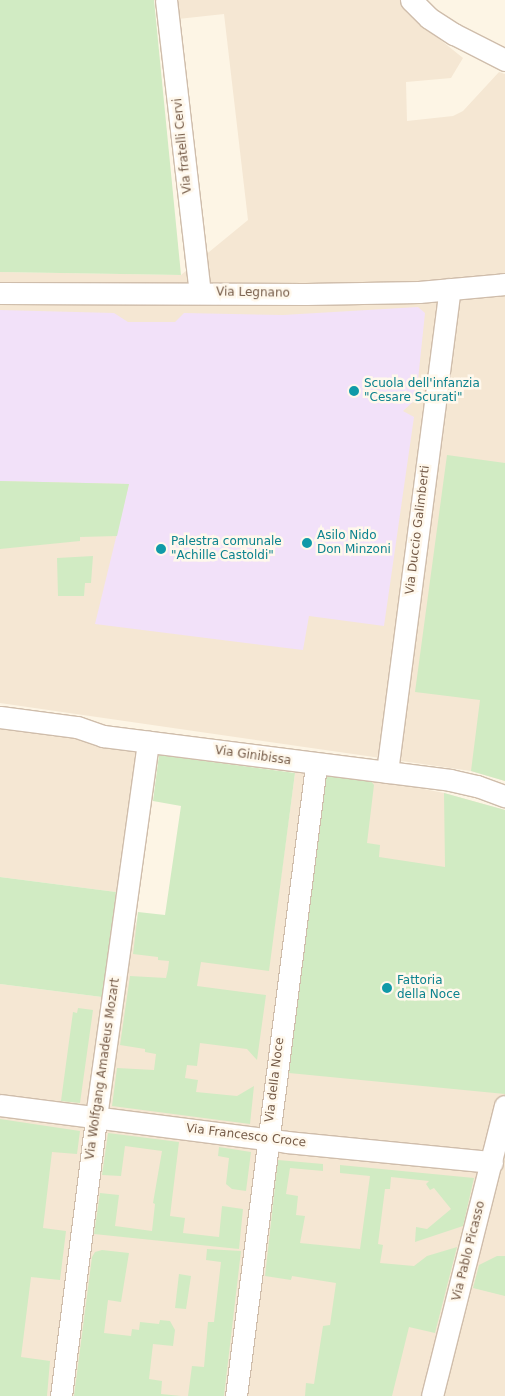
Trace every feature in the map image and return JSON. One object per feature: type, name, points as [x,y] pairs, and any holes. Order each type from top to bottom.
[{"type":"street","name":"Via fratelli Cervi","points":[[166,0],[200,292]]},
{"type":"street","points":[[412,0],[429,18],[454,34],[505,60]]},
{"type":"street","name":"Via Legnano","points":[[0,293],[200,292],[315,294],[419,292],[505,284]]},
{"type":"street","name":"Via Duccio Galimberti","points":[[387,772],[450,289]]},
{"type":"street","name":"Via Ginibissa","points":[[0,717],[77,727],[103,736],[468,784],[505,796]]},
{"type":"street","name":"Via Wolfgang Amadeus Mozart","points":[[61,1396],[96,1117],[148,742]]},
{"type":"street","name":"Via della Noce","points":[[236,1396],[316,765]]},
{"type":"street","name":"Via Francesco Croce","points":[[0,1105],[268,1140],[492,1162]]},
{"type":"street","name":"Via Pablo Picasso","points":[[432,1396],[505,1106]]},
{"type":"shaded area","points":[[177,0],[400,0],[407,13],[463,58],[451,78],[406,82],[407,121],[453,116],[463,111],[499,72],[505,74],[505,781],[471,771],[0,703],[0,272],[181,275],[248,220],[224,14],[178,19]]},
{"type":"shaded area","points":[[418,307],[425,313],[416,399],[403,411],[414,417],[384,626],[309,616],[303,650],[95,624],[129,484],[0,481],[0,310],[114,313],[128,322],[175,322],[184,313],[283,315]]},
{"type":"shaded area","points":[[0,726],[137,747],[116,892],[0,877]]},
{"type":"shaded area","points":[[295,773],[326,773],[389,782],[444,793],[505,810],[505,1396],[0,1396],[0,984],[102,997],[138,919],[273,936]]},
{"type":"green space","points":[[0,0],[154,0],[181,275],[0,272]]},
{"type":"green space","points":[[447,455],[505,463],[505,781],[471,771],[480,700],[415,692]]},
{"type":"green space","points":[[0,481],[129,484],[117,536],[80,537],[80,541],[0,549]]},
{"type":"green space","points":[[93,556],[91,583],[85,583],[84,596],[58,596],[57,558]]},
{"type":"green space","points":[[159,755],[295,773],[269,971],[201,962],[197,986],[266,995],[257,1060],[247,1049],[200,1043],[197,1066],[187,1065],[185,1078],[198,1080],[196,1092],[237,1096],[254,1086],[250,1124],[112,1106],[117,1068],[154,1070],[156,1054],[145,1052],[145,1049],[120,1045],[130,976],[166,978],[168,969],[169,961],[158,960],[158,957],[133,954],[138,912],[165,915],[181,806],[153,801]]},
{"type":"green space","points":[[326,773],[370,780],[374,785],[367,843],[380,845],[379,857],[445,867],[444,793],[505,810],[505,1094],[289,1073]]},
{"type":"green space","points":[[0,877],[116,892],[102,997],[0,984]]},
{"type":"green space","points":[[78,1008],[93,1010],[80,1103],[61,1101],[73,1012],[77,1013]]},
{"type":"green space","points":[[0,1119],[80,1131],[77,1154],[52,1152],[43,1228],[66,1231],[60,1280],[31,1277],[21,1357],[50,1361],[47,1396],[0,1396]]},
{"type":"green space","points":[[108,1133],[179,1142],[170,1216],[185,1218],[183,1233],[219,1237],[222,1206],[243,1209],[239,1249],[94,1234],[100,1193],[119,1195],[115,1226],[152,1231],[155,1204],[153,1203],[162,1151],[125,1146],[121,1176],[102,1175]]},
{"type":"green space","points":[[219,1147],[251,1152],[246,1191],[232,1189],[226,1184],[229,1158],[218,1156]]},
{"type":"green space","points":[[278,1160],[323,1164],[323,1171],[290,1168],[286,1194],[298,1196],[296,1215],[305,1216],[300,1243],[360,1249],[370,1176],[340,1173],[340,1165],[474,1178],[463,1226],[415,1242],[416,1227],[427,1229],[451,1209],[434,1188],[430,1190],[426,1184],[429,1181],[391,1177],[390,1189],[385,1189],[378,1244],[383,1245],[380,1263],[414,1266],[427,1256],[457,1247],[435,1333],[409,1327],[392,1396],[305,1396],[306,1383],[314,1384],[323,1326],[330,1325],[336,1283],[292,1276],[291,1280],[265,1276]]},
{"type":"green space","points":[[207,1249],[241,1251],[224,1396],[188,1396],[192,1366],[204,1367],[208,1322],[214,1322],[221,1262],[206,1260]]},
{"type":"green space","points":[[102,1250],[129,1253],[121,1302],[108,1300],[104,1333],[131,1336],[132,1329],[139,1330],[140,1322],[159,1324],[160,1320],[170,1321],[175,1330],[173,1346],[153,1344],[149,1379],[162,1381],[161,1394],[181,1396],[74,1396],[92,1257],[95,1252]]},
{"type":"green space","points":[[497,1256],[505,1256],[505,1296],[473,1288],[479,1265]]},
{"type":"green space","points":[[179,1274],[191,1276],[186,1309],[175,1308]]},
{"type":"place","name":"Scuola dell'infanzia \"Cesare Scurati\"","points":[[354,391]]},
{"type":"place","name":"Asilo Nido Don Minzoni","points":[[307,543]]},
{"type":"place","name":"Palestra comunale \"Achille Castoldi\"","points":[[161,549]]},
{"type":"place","name":"Fattoria della Noce","points":[[387,988]]}]
